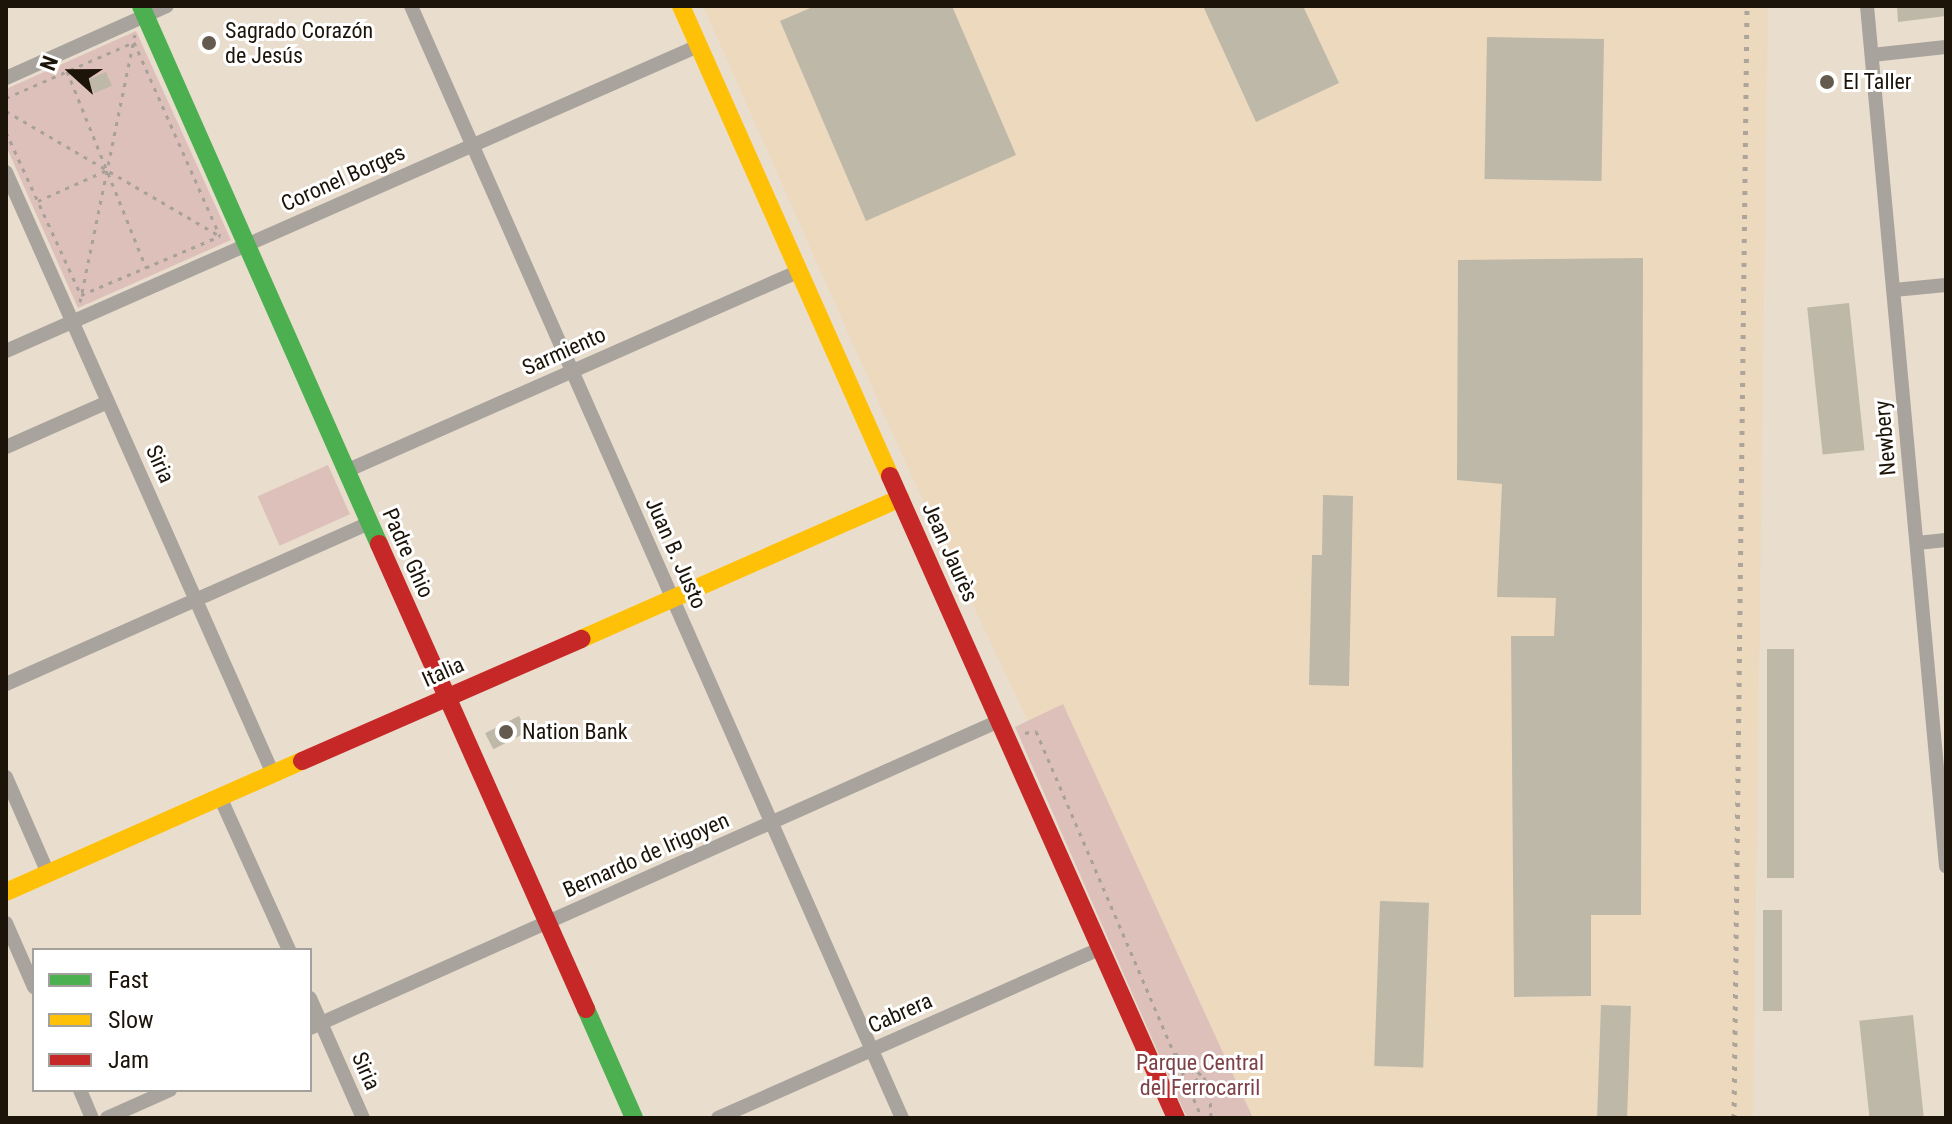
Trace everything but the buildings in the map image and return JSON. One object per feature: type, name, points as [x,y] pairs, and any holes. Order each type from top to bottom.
[{"type":"street","points":[[6,78],[167,6]]},
{"type":"street","name":"Juan B. Justo","points":[[411,6],[902,1118]]},
{"type":"street","name":"Jean Jaurès","points":[[681,6],[1176,1118]]},
{"type":"street","name":"Newbery","points":[[1867,6],[1943,790],[1946,866]]},
{"type":"street","name":"Padre Ghio","points":[[141,18],[246,245],[634,1118]]},
{"type":"street","name":"Coronel Borges","points":[[6,351],[75,315],[246,245],[698,46]]},
{"type":"street","points":[[1872,55],[1946,47]]},
{"type":"street","name":"Siria","points":[[6,172],[75,315],[108,402],[273,774]]},
{"type":"street","name":"Sarmiento","points":[[346,471],[799,271]]},
{"type":"street","points":[[1894,290],[1946,285]]},
{"type":"street","points":[[6,447],[108,402]]},
{"type":"street","name":"Italia","points":[[6,892],[900,498]]},
{"type":"street","points":[[6,684],[369,523]]},
{"type":"street","points":[[1917,543],[1946,540]]},
{"type":"street","name":"Bernardo de Irigoyen","points":[[315,1025],[771,823],[1002,728]]},
{"type":"street","points":[[6,777],[48,873]]},
{"type":"street","points":[[220,797],[288,948]]},
{"type":"street","points":[[6,923],[32,982]]},
{"type":"street","name":"Cabrera","points":[[718,1118],[1100,949]]},
{"type":"street","name":"Siria","points":[[315,1025],[363,1118]]},
{"type":"street","points":[[81,1092],[92,1118]]},
{"type":"street","points":[[107,1118],[166,1092]]},
{"type":"path","points":[[75,315],[141,18]]},
{"type":"path","points":[[6,98],[134,42]]},
{"type":"path","points":[[134,42],[220,236]]},
{"type":"path","points":[[64,63],[149,276]]},
{"type":"path","points":[[6,111],[220,236]]},
{"type":"path","points":[[6,132],[81,295]]},
{"type":"path","points":[[32,204],[107,170]]},
{"type":"path","points":[[81,295],[220,236]]},
{"type":"path","points":[[1002,728],[1036,731],[1202,1118]]},
{"type":"path","points":[[1158,1039],[1204,1077],[1211,1118]]},
{"type":"path","points":[[1191,1066],[1202,1093],[1208,1089]]},
{"type":"shaded area","points":[[703,6],[1768,6],[1753,1118],[1253,1118],[1063,705],[1028,721],[912,477]]},
{"type":"green space","points":[[136,31],[231,240],[78,308],[6,146],[6,89]]},
{"type":"green space","points":[[328,465],[350,514],[280,546],[258,496]]},
{"type":"green space","name":"Parque Central del Ferrocarril","points":[[1063,704],[1253,1118],[1187,1118],[1015,727]]},
{"type":"railway","points":[[1734,1118],[1747,6]]},
{"type":"traffic: fast","points":[[141,6],[379,544]]},
{"type":"traffic: fast","points":[[586,1009],[634,1118]]},
{"type":"traffic: slow","points":[[681,6],[890,476]]},
{"type":"traffic: slow","points":[[581,639],[900,498]]},
{"type":"traffic: slow","points":[[6,892],[302,761]]},
{"type":"traffic: jam","points":[[890,476],[1176,1118]]},
{"type":"traffic: jam","points":[[379,544],[586,1009]]},
{"type":"traffic: jam","points":[[302,761],[581,639]]},
{"type":"place","name":"Sagrado Corazón de Jesús","points":[[209,43]]},
{"type":"place","name":"El Taller","points":[[1827,82]]},
{"type":"place","name":"Nation Bank","points":[[506,732]]}]
